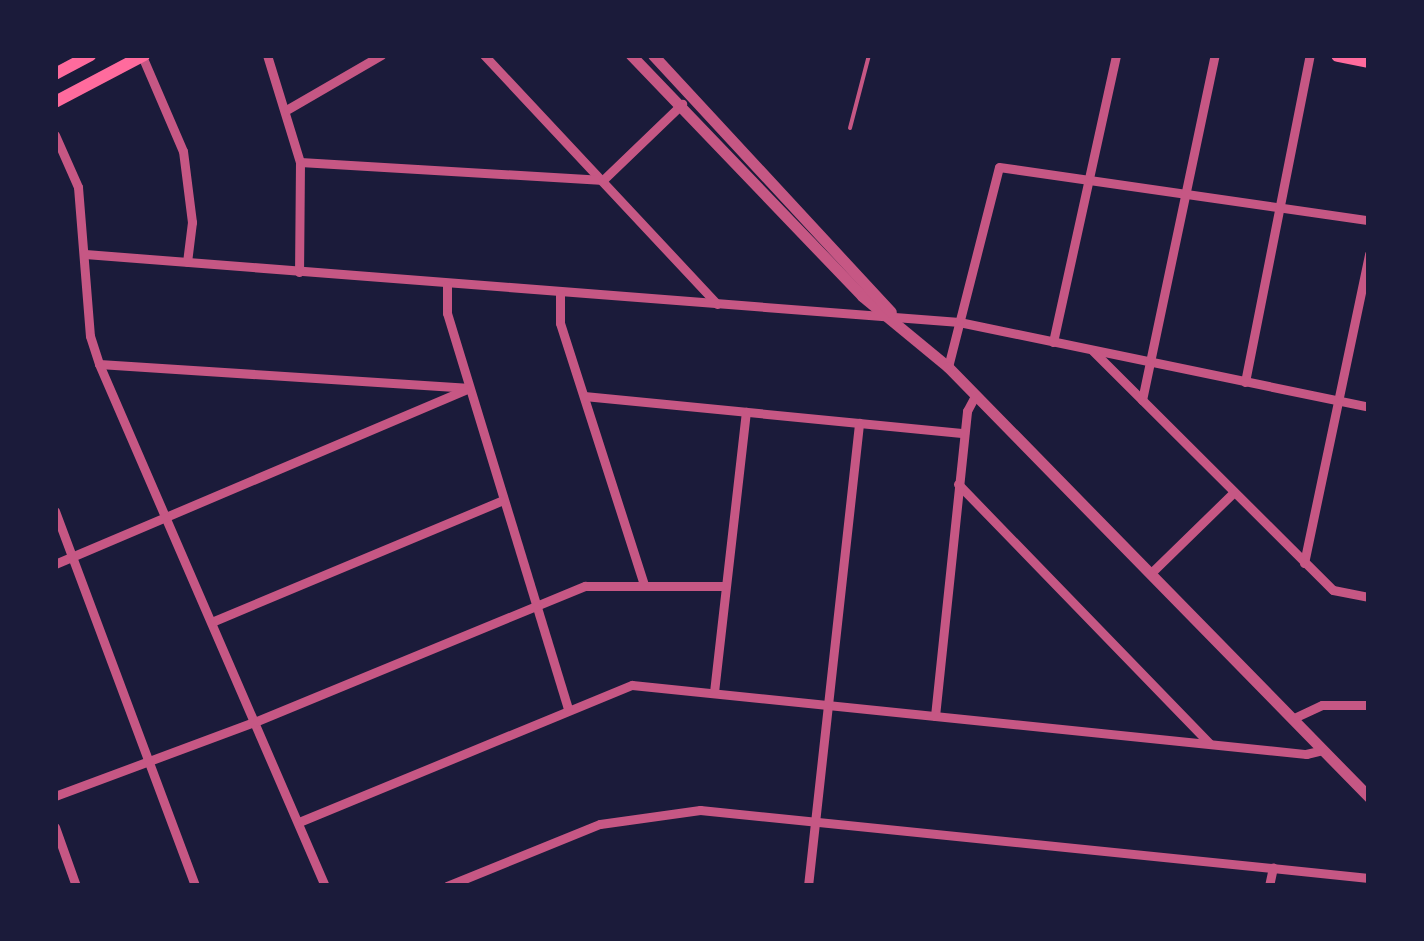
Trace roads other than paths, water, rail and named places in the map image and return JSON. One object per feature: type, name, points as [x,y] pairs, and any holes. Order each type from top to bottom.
[{"type":"main road","points":[[55,74],[90,55]]},
{"type":"main road","points":[[1338,55],[1369,60]]},
{"type":"main road","points":[[55,102],[143,56]]},
{"type":"street","points":[[267,55],[288,109],[300,162],[299,272]]},
{"type":"street","points":[[288,109],[380,55]]},
{"type":"street","points":[[484,55],[717,304]]},
{"type":"street","points":[[632,55],[862,296],[897,320]]},
{"type":"street","points":[[653,55],[897,320],[948,367],[1369,798]]},
{"type":"street","points":[[1053,342],[1116,55]]},
{"type":"street","points":[[1142,400],[1215,55]]},
{"type":"street","points":[[1244,382],[1283,204],[1310,55]]},
{"type":"street","points":[[143,56],[184,150],[192,222],[187,262]]},
{"type":"street","points":[[300,162],[603,180],[692,96]]},
{"type":"street","points":[[55,135],[78,187],[90,336],[100,364],[325,886]]},
{"type":"street","points":[[948,367],[999,167],[1187,190],[1369,220]]},
{"type":"street","points":[[85,254],[959,322],[1369,407]]},
{"type":"street","points":[[1304,563],[1369,254]]},
{"type":"street","points":[[447,285],[447,313],[532,605],[568,709]]},
{"type":"street","points":[[560,293],[560,323],[644,584]]},
{"type":"street","points":[[1092,350],[1333,590],[1369,597]]},
{"type":"street","points":[[100,364],[469,388]]},
{"type":"street","points":[[55,564],[169,521],[469,388]]},
{"type":"street","points":[[584,396],[964,432]]},
{"type":"street","points":[[936,716],[964,432],[975,396]]},
{"type":"street","points":[[714,692],[746,412]]},
{"type":"street","points":[[808,886],[825,703],[859,423]]},
{"type":"street","points":[[958,484],[1210,744]]},
{"type":"street","points":[[1151,573],[1234,492]]},
{"type":"street","points":[[214,622],[503,500]]},
{"type":"street","points":[[55,511],[195,886]]},
{"type":"street","points":[[55,796],[257,721],[586,586],[725,586]]},
{"type":"street","points":[[299,822],[632,685],[1306,754],[1323,750]]},
{"type":"street","points":[[1294,718],[1322,705],[1369,705]]},
{"type":"street","points":[[447,886],[629,816],[700,810],[1369,878]]},
{"type":"street","points":[[55,827],[76,886]]},
{"type":"street","points":[[1268,886],[1273,867]]},
{"type":"lane","points":[[850,128],[868,55]]}]
